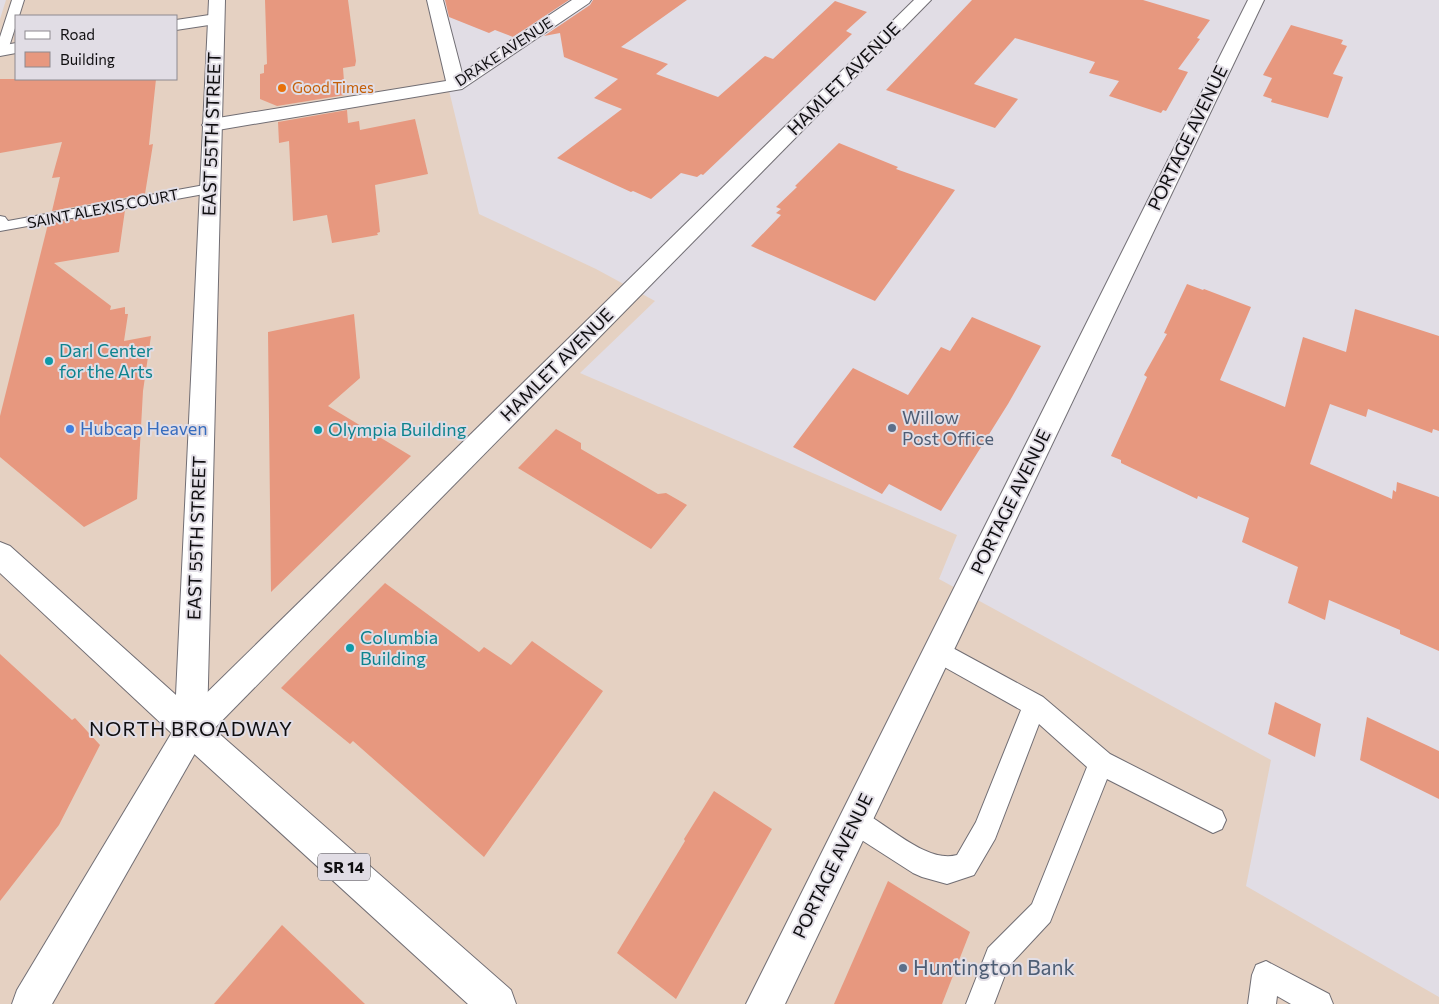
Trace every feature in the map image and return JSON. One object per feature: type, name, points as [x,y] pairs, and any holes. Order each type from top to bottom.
[{"type":"street","name":"EAST 55TH STREET","points":[[31,1004],[191,730],[217,0]]},
{"type":"street","points":[[435,0],[456,85]]},
{"type":"street","name":"DRAKE AVENUE","points":[[212,125],[456,85],[583,0]]},
{"type":"street","name":"HAMLET AVENUE","points":[[191,730],[923,0]]},
{"type":"street","name":"PORTAGE AVENUE","points":[[765,1004],[1256,0]]},
{"type":"street","points":[[178,25],[216,19]]},
{"type":"street","name":"SR 14","points":[[0,555],[191,730],[496,1004]]},
{"type":"lane","points":[[6,50],[18,0]]},
{"type":"lane","name":"SAINT ALEXIS COURT","points":[[0,220],[3,227],[210,189]]},
{"type":"lane","points":[[938,651],[1035,704],[1101,763],[1213,820]]},
{"type":"lane","points":[[855,821],[922,864],[948,871],[965,866],[986,830],[1035,704]]},
{"type":"lane","points":[[980,1004],[998,958],[1041,913],[1101,763]]},
{"type":"lane","points":[[1262,1004],[1266,975],[1319,1004]]},
{"type":"shaded area","points":[[6,0],[427,0],[479,214],[596,269],[655,301],[580,373],[957,535],[939,579],[1271,760],[1246,886],[1439,997],[1439,1004],[0,1004],[0,19]]},
{"type":"building","points":[[265,0],[348,0],[356,61],[355,66],[343,68],[345,95],[277,106],[260,99],[260,74],[264,73],[264,65],[267,64]]},
{"type":"building","points":[[445,0],[569,0],[513,37],[495,30],[489,33],[449,17]]},
{"type":"building","points":[[593,0],[687,0],[621,47],[668,64],[656,74],[718,97],[765,56],[773,59],[835,1],[867,12],[846,31],[852,34],[703,175],[701,174],[697,177],[681,173],[651,199],[633,191],[631,192],[557,158],[622,109],[594,98],[618,79],[564,57],[560,33],[544,36],[590,5]]},
{"type":"building","points":[[972,0],[1143,0],[1210,20],[1197,38],[1200,39],[1178,69],[1188,72],[1166,111],[1163,110],[1161,113],[1109,96],[1119,81],[1089,73],[1095,62],[1015,38],[974,84],[1018,99],[995,128],[886,90]]},
{"type":"building","points":[[1291,25],[1343,40],[1341,44],[1347,46],[1333,74],[1343,77],[1328,118],[1271,102],[1272,99],[1263,96],[1272,78],[1263,75]]},
{"type":"building","points":[[0,79],[156,80],[149,145],[153,144],[145,194],[52,211],[60,177],[52,178],[62,142],[0,153]]},
{"type":"building","points":[[347,110],[348,123],[359,121],[360,130],[415,119],[428,174],[375,185],[380,232],[377,233],[378,235],[332,243],[327,215],[293,221],[289,141],[279,143],[278,122]]},
{"type":"building","points":[[839,143],[898,167],[896,169],[955,190],[875,301],[751,246],[781,215],[776,213],[781,209],[776,207]]},
{"type":"building","points":[[125,210],[119,252],[54,263],[111,306],[110,310],[125,307],[125,314],[128,314],[124,341],[151,336],[143,391],[137,499],[84,527],[0,457],[0,416],[48,224]]},
{"type":"building","points":[[1187,284],[1251,307],[1220,380],[1285,407],[1303,337],[1346,352],[1355,309],[1439,336],[1439,431],[1433,429],[1432,433],[1368,409],[1366,417],[1330,404],[1310,464],[1392,499],[1393,490],[1396,492],[1397,482],[1439,497],[1439,651],[1400,634],[1400,630],[1329,600],[1325,620],[1288,603],[1298,567],[1242,542],[1249,518],[1198,496],[1197,499],[1121,463],[1121,460],[1111,456],[1147,377],[1144,375],[1167,334],[1164,333]]},
{"type":"building","name":"Olympia Building","points":[[354,314],[360,378],[328,406],[411,456],[271,592],[268,332]]},
{"type":"building","points":[[972,317],[1041,346],[1008,404],[941,511],[889,484],[882,494],[793,447],[853,368],[908,395],[941,347],[950,351]]},
{"type":"building","points":[[556,429],[581,443],[581,449],[658,494],[666,493],[687,505],[651,549],[518,468]]},
{"type":"building","points":[[385,583],[479,652],[484,647],[511,665],[532,641],[603,691],[484,857],[353,741],[350,744],[281,688]]},
{"type":"building","points":[[0,654],[72,720],[75,718],[100,745],[59,825],[0,901]]},
{"type":"building","points":[[1275,702],[1321,724],[1315,757],[1268,734]]},
{"type":"building","points":[[1367,717],[1439,751],[1439,799],[1360,760]]},
{"type":"building","points":[[714,791],[772,829],[676,999],[617,953]]},
{"type":"building","name":"Huntington Bank","points":[[888,881],[970,932],[942,1004],[834,1004]]},
{"type":"building","points":[[282,925],[365,1004],[214,1004]]},
{"type":"place","name":"Good Times","points":[[282,88]]},
{"type":"place","name":"Darl Center for the Arts","points":[[49,361]]},
{"type":"place","name":"Willow Post Office","points":[[892,428]]},
{"type":"place","name":"Hubcap Heaven","points":[[70,429]]},
{"type":"place","name":"Olympia Building","points":[[318,430]]},
{"type":"place","name":"Columbia Building","points":[[350,648]]},
{"type":"place","name":"Huntington Bank","points":[[903,968]]},
{"type":"district","name":"NORTH BROADWAY","points":[[191,729]]}]
